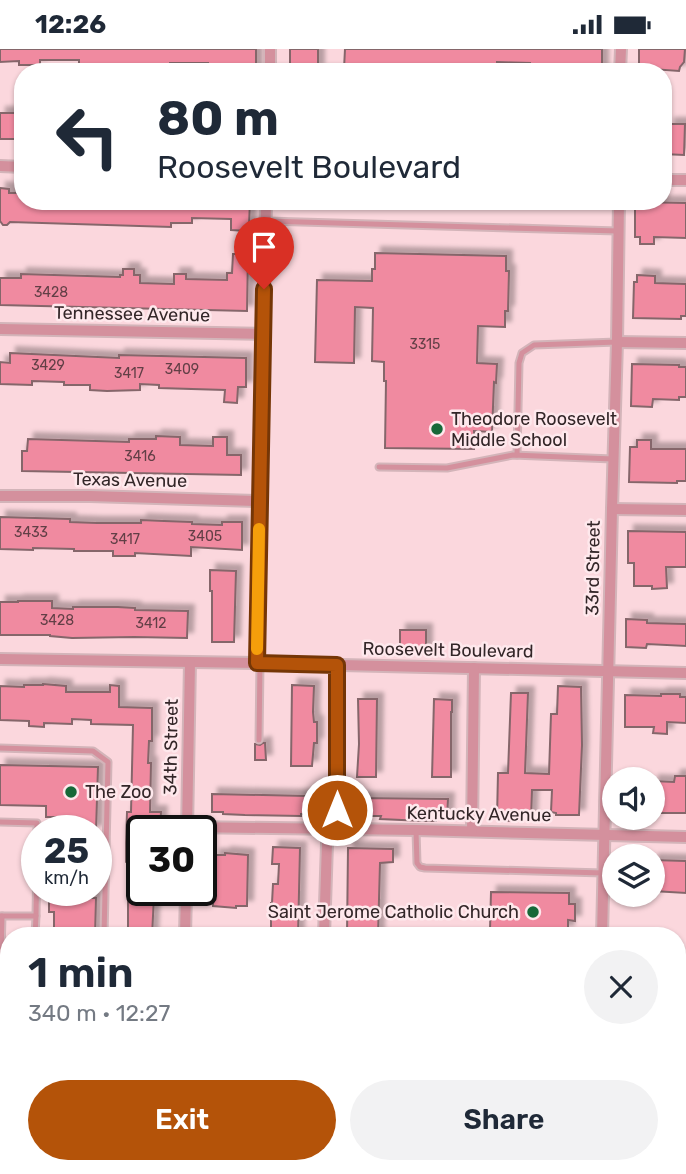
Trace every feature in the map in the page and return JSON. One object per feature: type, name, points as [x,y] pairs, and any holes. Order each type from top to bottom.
[{"type":"street","points":[[259,663],[259,501],[266,210]]},
{"type":"street","name":"33rd Street","points":[[604,844],[618,210]]},
{"type":"street","name":"Tennessee Avenue","points":[[0,329],[263,334]]},
{"type":"street","points":[[617,342],[686,344]]},
{"type":"street","name":"Texas Avenue","points":[[0,496],[259,501]]},
{"type":"street","points":[[612,509],[686,510]]},
{"type":"street","name":"Roosevelt Boulevard","points":[[0,659],[686,673]]},
{"type":"street","name":"34th Street","points":[[188,815],[190,662]]},
{"type":"street","points":[[324,927],[327,843],[337,810],[337,665]]},
{"type":"street","points":[[472,831],[474,668]]},
{"type":"street","name":"Kentucky Avenue","points":[[217,829],[330,828],[686,837]]},
{"type":"street","points":[[185,927],[186,906]]},
{"type":"street","name":"33rd Street","points":[[602,907],[602,927]]},
{"type":"lane","points":[[266,221],[618,231]]},
{"type":"lane","points":[[517,455],[519,363],[522,353],[534,345],[617,342]]},
{"type":"lane","points":[[379,467],[447,468],[517,455],[613,459]]},
{"type":"lane","points":[[259,663],[259,740]]},
{"type":"lane","points":[[0,748],[93,751],[108,762],[104,927]]},
{"type":"lane","points":[[0,821],[21,822]]},
{"type":"lane","points":[[416,830],[416,863],[420,867],[602,873]]},
{"type":"lane","points":[[35,927],[36,906]]},
{"type":"lane","points":[[1,916],[36,916]]},
{"type":"building","points":[[0,49],[256,49],[256,63],[79,63],[79,60],[0,62]]},
{"type":"building","points":[[290,49],[318,49],[318,63],[290,63]]},
{"type":"building","points":[[345,49],[602,49],[602,63],[344,63]]},
{"type":"building","points":[[639,49],[685,49],[684,62],[679,71],[672,70],[672,63],[639,63]]},
{"type":"building","points":[[0,113],[14,113],[14,139],[0,139]]},
{"type":"building","points":[[672,124],[685,124],[684,155],[672,154]]},
{"type":"building","points":[[0,188],[14,193],[14,210],[250,210],[247,231],[231,230],[231,219],[192,218],[192,223],[171,223],[171,227],[10,222],[3,225],[0,221]]},
{"type":"building","points":[[672,203],[686,203],[686,238],[654,237],[654,244],[640,244],[640,237],[635,237],[635,210],[672,210]]},
{"type":"building","points":[[375,253],[506,256],[506,271],[509,271],[505,327],[478,326],[477,363],[497,364],[492,432],[474,431],[474,449],[385,448],[386,381],[384,362],[372,361],[373,308],[355,307],[354,363],[315,362],[317,280],[372,281]]},
{"type":"building","points":[[233,254],[248,254],[247,311],[0,305],[0,278],[21,278],[21,274],[120,277],[123,275],[123,269],[134,269],[134,275],[140,275],[140,283],[174,284],[174,274],[186,274],[186,279],[227,280],[227,273],[232,273]]},
{"type":"building","points":[[637,275],[655,276],[655,283],[686,284],[686,316],[681,316],[681,319],[633,318],[634,282],[637,282]]},
{"type":"building","points":[[10,353],[119,358],[119,355],[246,358],[246,387],[238,387],[237,403],[224,402],[225,390],[159,388],[159,385],[140,384],[140,390],[107,391],[90,390],[90,385],[64,385],[64,382],[0,384],[0,362],[10,363]]},
{"type":"building","points":[[632,364],[686,367],[686,397],[679,397],[679,400],[653,399],[652,407],[631,406]]},
{"type":"building","points":[[156,436],[180,437],[180,445],[213,446],[213,437],[227,437],[227,455],[241,455],[241,475],[22,471],[22,451],[27,451],[28,439],[129,442],[129,439],[156,439]]},
{"type":"building","points":[[637,440],[651,440],[651,449],[686,449],[686,481],[629,482],[630,447],[637,447]]},
{"type":"building","points":[[0,517],[70,519],[70,522],[97,523],[141,523],[141,520],[222,525],[222,522],[242,522],[242,550],[191,547],[191,556],[135,553],[135,556],[113,556],[113,551],[0,549]]},
{"type":"building","points":[[628,531],[686,532],[686,567],[666,567],[667,588],[634,586],[634,563],[628,563]]},
{"type":"building","points":[[210,570],[236,571],[234,642],[212,642]]},
{"type":"building","points":[[52,601],[52,608],[118,607],[188,611],[187,638],[0,635],[0,602]]},
{"type":"building","points":[[626,619],[647,620],[647,623],[686,624],[686,646],[647,644],[646,648],[626,647]]},
{"type":"building","points":[[400,630],[426,630],[426,653],[400,653]]},
{"type":"building","points":[[110,685],[119,686],[119,707],[152,708],[152,741],[149,741],[148,763],[151,763],[150,812],[161,812],[161,815],[127,815],[127,812],[131,812],[133,725],[91,724],[91,720],[72,719],[72,724],[44,723],[44,727],[29,726],[29,721],[0,720],[0,686],[66,686],[66,692],[110,692]]},
{"type":"building","points":[[292,685],[314,686],[313,712],[314,722],[317,722],[317,743],[314,743],[312,766],[291,766]]},
{"type":"building","points":[[558,686],[581,687],[579,815],[556,815],[551,812],[552,790],[532,790],[531,819],[508,821],[508,818],[497,818],[498,773],[508,773],[511,693],[528,693],[525,773],[549,774],[551,714],[557,714]]},
{"type":"building","points":[[680,694],[680,697],[686,697],[686,723],[667,722],[667,734],[653,733],[654,727],[625,727],[625,695]]},
{"type":"building","points":[[358,699],[377,699],[376,777],[357,777]]},
{"type":"building","points":[[434,699],[452,700],[451,777],[432,777]]},
{"type":"building","points":[[263,743],[266,760],[255,760],[255,744]]},
{"type":"building","points":[[0,765],[98,767],[96,815],[46,815],[46,806],[0,805]]},
{"type":"building","points":[[675,776],[686,776],[686,813],[665,813],[665,782],[674,782]]},
{"type":"building","points":[[212,794],[307,796],[307,814],[245,815],[212,812]]},
{"type":"building","points":[[359,798],[448,799],[447,818],[424,821],[359,816]]},
{"type":"building","points":[[273,847],[300,848],[298,927],[271,927],[273,884],[278,884],[279,864],[272,864]]},
{"type":"building","points":[[348,848],[393,849],[393,862],[380,863],[378,927],[347,927]]},
{"type":"building","points":[[217,855],[248,855],[247,906],[236,908],[213,906],[217,906]]},
{"type":"building","points":[[665,860],[686,861],[686,893],[665,892]]},
{"type":"building","name":"Saint Jerome Catholic Church","points":[[491,892],[569,893],[569,904],[575,904],[575,921],[568,920],[568,927],[490,927]]},
{"type":"building","points":[[49,906],[96,906],[95,927],[54,927],[54,912],[49,912]]},
{"type":"building","points":[[128,906],[154,906],[152,927],[128,927]]},
{"type":"slow traffic","points":[[257,649],[259,529]]},
{"type":"place","name":"Theodore Roosevelt Middle School","points":[[437,429]]},
{"type":"place","name":"The Zoo","points":[[71,792]]},
{"type":"place","name":"Saint Jerome Catholic Church","points":[[533,912]]},
{"type":"route","points":[[264,289],[257,663],[337,665],[337,810]]}]
